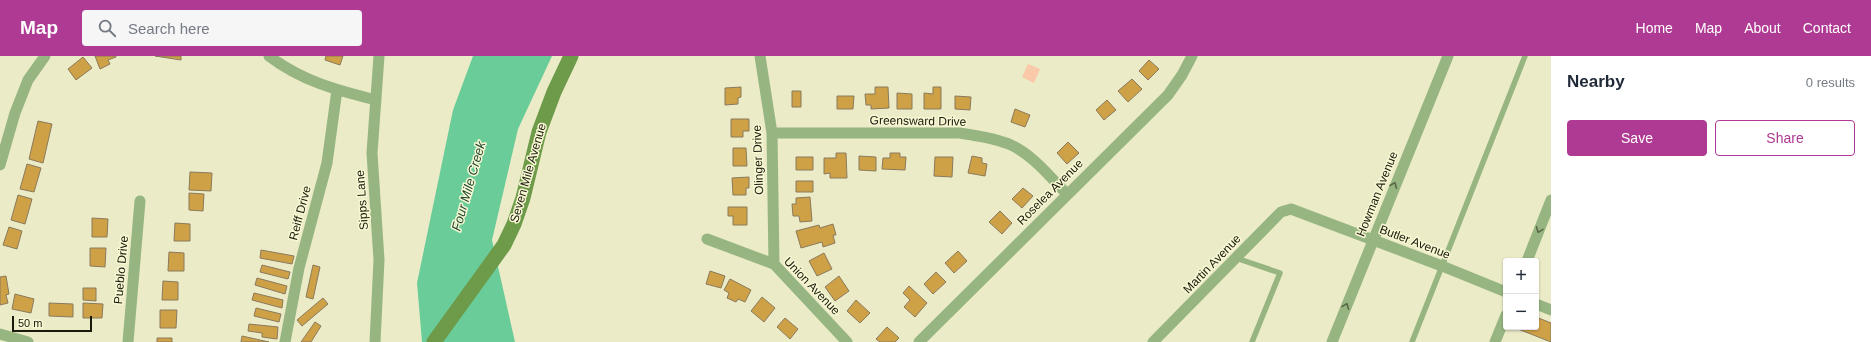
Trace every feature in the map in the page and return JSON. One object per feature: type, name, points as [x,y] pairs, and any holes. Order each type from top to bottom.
[{"type":"main road","name":"Seven Mile Avenue","points":[[434,342],[504,246],[514,224],[523,198],[539,132],[554,92],[571,56]]},
{"type":"street","points":[[0,165],[15,113],[28,80],[45,56]]},
{"type":"street","points":[[268,56],[286,69],[313,82],[376,100]]},
{"type":"street","name":"Sipps Lane","points":[[375,342],[380,260],[372,152],[379,56]]},
{"type":"street","name":"Olinger Drive","points":[[760,56],[772,133],[774,264]]},
{"type":"street","name":"Roselea Avenue","points":[[919,342],[1168,95],[1182,75],[1192,56]]},
{"type":"street","name":"Howman Avenue","points":[[1332,342],[1372,239],[1448,56]]},
{"type":"street","name":"Reiff Drive","points":[[285,342],[299,268],[327,163],[337,90]]},
{"type":"street","name":"Greensward Drive","points":[[772,133],[960,133],[988,138],[1012,145],[1029,157],[1067,194]]},
{"type":"street","points":[[1528,258],[1551,200]]},
{"type":"street","name":"Pueblo Drive","points":[[128,342],[140,201]]},
{"type":"street","name":"Butler Avenue","points":[[1291,209],[1503,291]]},
{"type":"street","name":"Martin Avenue","points":[[1153,342],[1281,212],[1291,209]]},
{"type":"street","name":"Union Avenue","points":[[707,239],[774,264],[847,342]]},
{"type":"street","points":[[1539,305],[1551,310]]},
{"type":"street","points":[[1495,342],[1503,322]]},
{"type":"street","points":[[0,334],[28,342]]},
{"type":"lane","points":[[1412,342],[1524,56]]},
{"type":"lane","points":[[1236,258],[1280,273],[1252,342]]},
{"type":"shaded area","points":[[1028,64],[1040,69],[1034,83],[1022,77]]},
{"type":"water","name":"Four Mile Creek","points":[[473,56],[552,56],[518,129],[492,240],[515,342],[422,342],[417,283],[453,110]]},
{"type":"building","points":[[95,56],[116,57],[108,60],[110,64],[100,69]]},
{"type":"building","points":[[155,56],[181,56],[181,60]]},
{"type":"building","points":[[326,56],[343,56],[340,65],[325,60]]},
{"type":"building","points":[[83,57],[92,68],[76,80],[68,69]]},
{"type":"building","points":[[1149,60],[1159,69],[1148,80],[1139,71]]},
{"type":"building","points":[[1132,79],[1142,89],[1128,102],[1118,91]]},
{"type":"building","points":[[741,87],[741,97],[738,98],[738,104],[725,105],[725,88]]},
{"type":"building","points":[[875,87],[888,87],[889,108],[871,109],[871,105],[866,105],[865,94],[875,94]]},
{"type":"building","points":[[933,87],[941,87],[941,109],[924,109],[924,93],[933,94]]},
{"type":"building","points":[[792,91],[801,91],[801,107],[792,107]]},
{"type":"building","points":[[897,93],[912,94],[912,109],[897,109]]},
{"type":"building","points":[[837,96],[854,96],[853,109],[837,109]]},
{"type":"building","points":[[955,96],[971,97],[970,110],[955,109]]},
{"type":"building","points":[[1107,100],[1116,110],[1104,120],[1096,110]]},
{"type":"building","points":[[1015,109],[1030,115],[1025,127],[1011,122]]},
{"type":"building","points":[[731,119],[749,119],[749,131],[743,131],[743,137],[731,137]]},
{"type":"building","points":[[38,121],[52,124],[43,163],[29,159]]},
{"type":"building","points":[[1068,142],[1079,153],[1067,164],[1057,153]]},
{"type":"building","points":[[733,148],[746,148],[747,166],[733,166]]},
{"type":"building","points":[[836,153],[846,153],[847,178],[830,178],[830,173],[824,174],[824,158],[836,158]]},
{"type":"building","points":[[890,153],[900,153],[900,157],[906,157],[905,170],[882,169],[883,158],[890,158]]},
{"type":"building","points":[[859,156],[876,157],[876,171],[859,170]]},
{"type":"building","points":[[972,156],[982,158],[982,163],[987,164],[985,176],[968,173]]},
{"type":"building","points":[[796,157],[813,157],[813,170],[796,170]]},
{"type":"building","points":[[935,157],[953,157],[952,177],[934,176]]},
{"type":"building","points":[[27,164],[41,168],[34,192],[20,189]]},
{"type":"building","points":[[190,172],[212,173],[211,191],[189,190]]},
{"type":"building","points":[[749,177],[749,188],[746,188],[746,195],[733,195],[732,178]]},
{"type":"building","points":[[796,181],[813,181],[813,192],[796,192]]},
{"type":"building","points":[[1023,188],[1033,196],[1022,208],[1012,199]]},
{"type":"building","points":[[189,193],[204,194],[203,211],[189,210]]},
{"type":"building","points":[[18,195],[32,199],[25,224],[11,220]]},
{"type":"building","points":[[810,197],[812,221],[800,222],[799,216],[793,216],[792,204],[796,204],[796,198]]},
{"type":"building","points":[[728,207],[747,207],[747,225],[733,225],[733,216],[728,216]]},
{"type":"building","points":[[1000,211],[1012,223],[1002,234],[989,222]]},
{"type":"building","points":[[92,218],[108,219],[107,237],[92,237]]},
{"type":"building","points":[[175,223],[190,224],[190,241],[174,241]]},
{"type":"building","points":[[833,224],[836,235],[833,235],[835,243],[823,247],[822,242],[801,248],[796,231],[819,225],[820,228]]},
{"type":"building","points":[[9,227],[22,231],[17,249],[3,245]]},
{"type":"building","points":[[90,248],[106,248],[105,267],[90,266]]},
{"type":"building","points":[[261,250],[294,256],[292,264],[260,258]]},
{"type":"building","points":[[958,251],[967,261],[954,273],[945,263]]},
{"type":"building","points":[[169,252],[184,253],[184,271],[168,271]]},
{"type":"building","points":[[824,253],[832,269],[817,276],[809,261]]},
{"type":"building","points":[[262,265],[290,272],[288,279],[260,272]]},
{"type":"building","points":[[313,265],[320,267],[313,299],[306,297]]},
{"type":"building","points":[[710,271],[725,276],[721,288],[706,284]]},
{"type":"building","points":[[936,272],[946,282],[933,294],[924,284]]},
{"type":"building","points":[[6,276],[9,294],[6,295],[8,303],[0,305],[0,277]]},
{"type":"building","points":[[839,276],[849,291],[835,301],[825,287]]},
{"type":"building","points":[[257,278],[287,286],[285,294],[255,285]]},
{"type":"building","points":[[730,279],[751,290],[745,302],[738,299],[736,302],[727,298],[729,293],[724,290]]},
{"type":"building","points":[[163,281],[178,282],[178,300],[162,300]]},
{"type":"building","points":[[909,286],[927,303],[915,317],[904,307],[910,300],[903,293]]},
{"type":"building","points":[[83,288],[96,288],[96,301],[83,300]]},
{"type":"building","points":[[254,293],[283,300],[282,308],[252,300]]},
{"type":"building","points":[[15,294],[34,299],[31,313],[12,309]]},
{"type":"building","points":[[762,297],[775,308],[764,322],[751,311]]},
{"type":"building","points":[[323,298],[328,304],[302,326],[297,320]]},
{"type":"building","points":[[856,300],[870,313],[860,323],[847,311]]},
{"type":"building","points":[[49,303],[73,304],[73,317],[49,316]]},
{"type":"building","points":[[83,303],[103,304],[102,318],[83,318]]},
{"type":"building","points":[[256,308],[281,314],[279,322],[254,316]]},
{"type":"building","points":[[160,310],[177,310],[176,328],[160,328]]},
{"type":"building","points":[[785,318],[798,329],[790,339],[777,327]]},
{"type":"building","points":[[1539,318],[1551,323],[1551,342],[1521,330],[1539,330]]},
{"type":"building","points":[[315,322],[321,326],[311,342],[301,342]]},
{"type":"building","points":[[249,324],[278,327],[277,339],[262,337],[262,333],[248,331]]},
{"type":"building","points":[[887,327],[899,338],[895,342],[880,342],[876,339]]},
{"type":"building","points":[[242,336],[269,342],[241,342]]},
{"type":"building","points":[[157,338],[172,338],[172,342],[157,342]]}]
